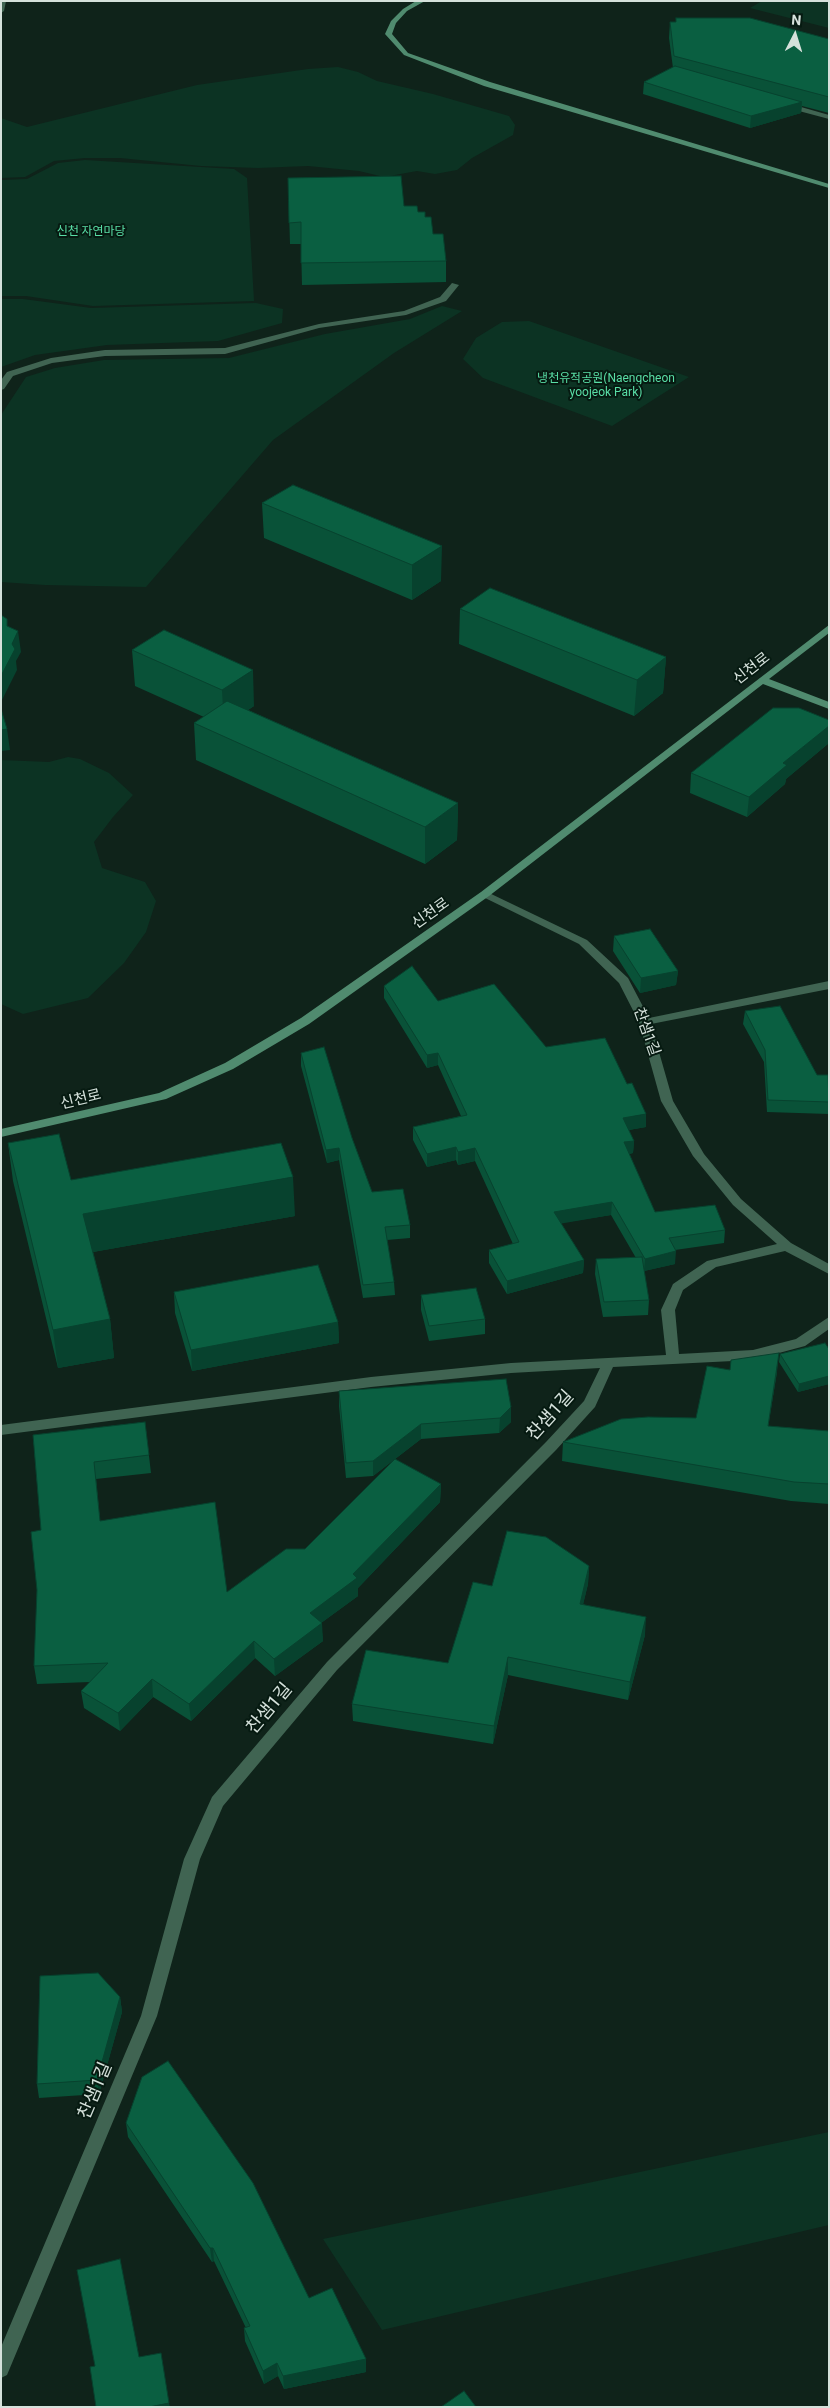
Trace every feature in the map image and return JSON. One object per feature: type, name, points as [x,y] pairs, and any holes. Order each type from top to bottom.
[{"type":"street","points":[[2,11],[3,1]]},
{"type":"street","points":[[422,1],[405,10],[393,22],[388,34],[406,54],[488,84],[829,186]]},
{"type":"street","points":[[782,104],[829,117]]},
{"type":"street","points":[[1,387],[10,374],[51,361],[105,353],[225,351],[319,326],[406,313],[443,299],[455,285]]},
{"type":"street","name":"신천로","points":[[1,1133],[162,1096],[229,1066],[305,1020],[485,894],[829,628]]},
{"type":"street","points":[[763,680],[829,706]]},
{"type":"street","name":"찬샘1길","points":[[485,894],[583,942],[624,981],[645,1022],[667,1101],[699,1156],[737,1202],[787,1246],[829,1270]]},
{"type":"street","points":[[645,1022],[829,985]]},
{"type":"street","points":[[673,1360],[668,1310],[678,1287],[712,1264],[787,1246]]},
{"type":"street","points":[[1,1430],[371,1382],[511,1368],[753,1355],[800,1343],[828,1324]]},
{"type":"street","name":"찬샘1길","points":[[1,2369],[149,2016],[192,1859],[218,1802],[332,1666],[551,1446],[590,1404],[608,1364]]},
{"type":"green space","points":[[762,1],[829,1],[829,28],[750,8]]},
{"type":"green space","points":[[338,67],[358,72],[377,81],[433,94],[509,116],[515,125],[513,135],[472,158],[457,170],[435,174],[417,171],[384,177],[359,171],[308,166],[258,168],[201,166],[120,158],[85,158],[54,161],[25,177],[1,178],[1,118],[27,127],[197,85],[308,69]]},
{"type":"green space","name":"신천 자연마당","points":[[85,160],[234,169],[247,178],[254,301],[93,306],[26,296],[1,296],[1,180],[27,179],[58,163]]},
{"type":"green space","points":[[1,299],[23,299],[91,308],[256,303],[283,309],[282,323],[218,341],[107,345],[35,355],[1,367]]},
{"type":"green space","points":[[442,306],[462,311],[394,353],[273,440],[146,587],[1,582],[1,415],[26,377],[55,368],[104,360],[229,358],[325,334],[410,319]]},
{"type":"green space","name":"냉천유적공원(Naengcheon yoojeok Park)","points":[[529,321],[689,377],[612,426],[483,378],[463,359],[476,338],[502,322]]},
{"type":"green space","points":[[68,757],[80,759],[109,773],[133,795],[94,842],[102,868],[145,882],[156,901],[146,932],[124,963],[88,998],[23,1014],[1,1004],[1,760],[49,762]]},
{"type":"green space","points":[[829,2132],[829,2225],[382,2330],[323,2239]]},
{"type":"building","points":[[676,18],[750,18],[829,39],[829,97],[674,56],[670,22],[676,22]]},
{"type":"building","points":[[675,66],[802,102],[751,116],[644,82]]},
{"type":"building","points":[[401,176],[404,206],[417,206],[418,212],[425,212],[425,217],[431,217],[433,234],[443,234],[446,261],[301,263],[301,222],[289,223],[288,178]]},
{"type":"building","points":[[293,485],[442,546],[412,565],[262,503]]},
{"type":"building","points":[[490,588],[666,657],[637,680],[460,609]]},
{"type":"building","points":[[1,615],[7,619],[7,626],[18,631],[12,644],[15,649],[1,676]]},
{"type":"building","points":[[164,630],[253,670],[222,690],[132,650]]},
{"type":"building","points":[[227,701],[458,803],[425,827],[194,723]]},
{"type":"building","points":[[773,708],[799,708],[829,720],[829,726],[783,763],[787,765],[749,797],[691,773]]},
{"type":"building","points":[[1,709],[7,729],[1,730]]},
{"type":"building","points":[[650,929],[678,971],[641,978],[614,936]]},
{"type":"building","points":[[412,966],[438,1001],[494,984],[546,1047],[605,1038],[627,1084],[632,1083],[646,1114],[623,1118],[634,1141],[624,1142],[655,1212],[715,1205],[725,1230],[669,1238],[676,1251],[645,1259],[612,1202],[554,1212],[584,1260],[507,1281],[489,1250],[519,1242],[475,1148],[458,1152],[456,1147],[427,1154],[413,1127],[467,1115],[438,1053],[427,1055],[384,986]]},
{"type":"building","points":[[780,1006],[817,1075],[828,1075],[829,1102],[768,1100],[765,1050],[745,1011]]},
{"type":"building","points":[[324,1047],[352,1138],[372,1192],[403,1189],[410,1225],[385,1227],[394,1282],[363,1285],[339,1148],[326,1150],[301,1053]]},
{"type":"building","points":[[59,1134],[71,1180],[281,1143],[293,1177],[83,1214],[110,1319],[53,1330],[8,1143]]},
{"type":"building","points":[[642,1257],[649,1300],[604,1302],[596,1259]]},
{"type":"building","points":[[318,1265],[338,1322],[191,1350],[174,1292]]},
{"type":"building","points":[[476,1288],[485,1319],[429,1326],[421,1295]]},
{"type":"building","points":[[825,1343],[829,1349],[829,1376],[799,1384],[780,1354]]},
{"type":"building","points":[[779,1353],[768,1426],[829,1431],[829,1484],[794,1482],[563,1442],[621,1419],[648,1417],[696,1418],[707,1366],[730,1370],[731,1360]]},
{"type":"building","points":[[506,1379],[511,1407],[500,1418],[421,1424],[373,1461],[346,1463],[339,1391]]},
{"type":"building","points":[[145,1422],[149,1455],[94,1462],[100,1521],[215,1502],[227,1592],[286,1549],[305,1549],[395,1459],[441,1484],[353,1574],[357,1578],[310,1613],[322,1623],[274,1659],[254,1641],[189,1704],[152,1679],[118,1713],[81,1691],[108,1663],[34,1666],[37,1590],[31,1532],[41,1530],[33,1435]]},
{"type":"building","points":[[507,1531],[546,1537],[589,1566],[580,1604],[646,1617],[630,1682],[508,1657],[494,1726],[352,1704],[366,1650],[448,1663],[473,1582],[492,1586]]},
{"type":"building","points":[[98,1973],[120,1997],[97,2080],[37,2084],[40,1976]]},
{"type":"building","points":[[168,2061],[253,2183],[309,2298],[332,2288],[366,2359],[283,2376],[277,2363],[263,2371],[244,2328],[250,2326],[213,2248],[210,2248],[126,2123],[142,2077]]},
{"type":"building","points":[[120,2259],[139,2357],[161,2353],[169,2403],[149,2407],[96,2407],[90,2367],[95,2366],[77,2270]]},
{"type":"building","points":[[464,2391],[476,2407],[441,2407]]}]
